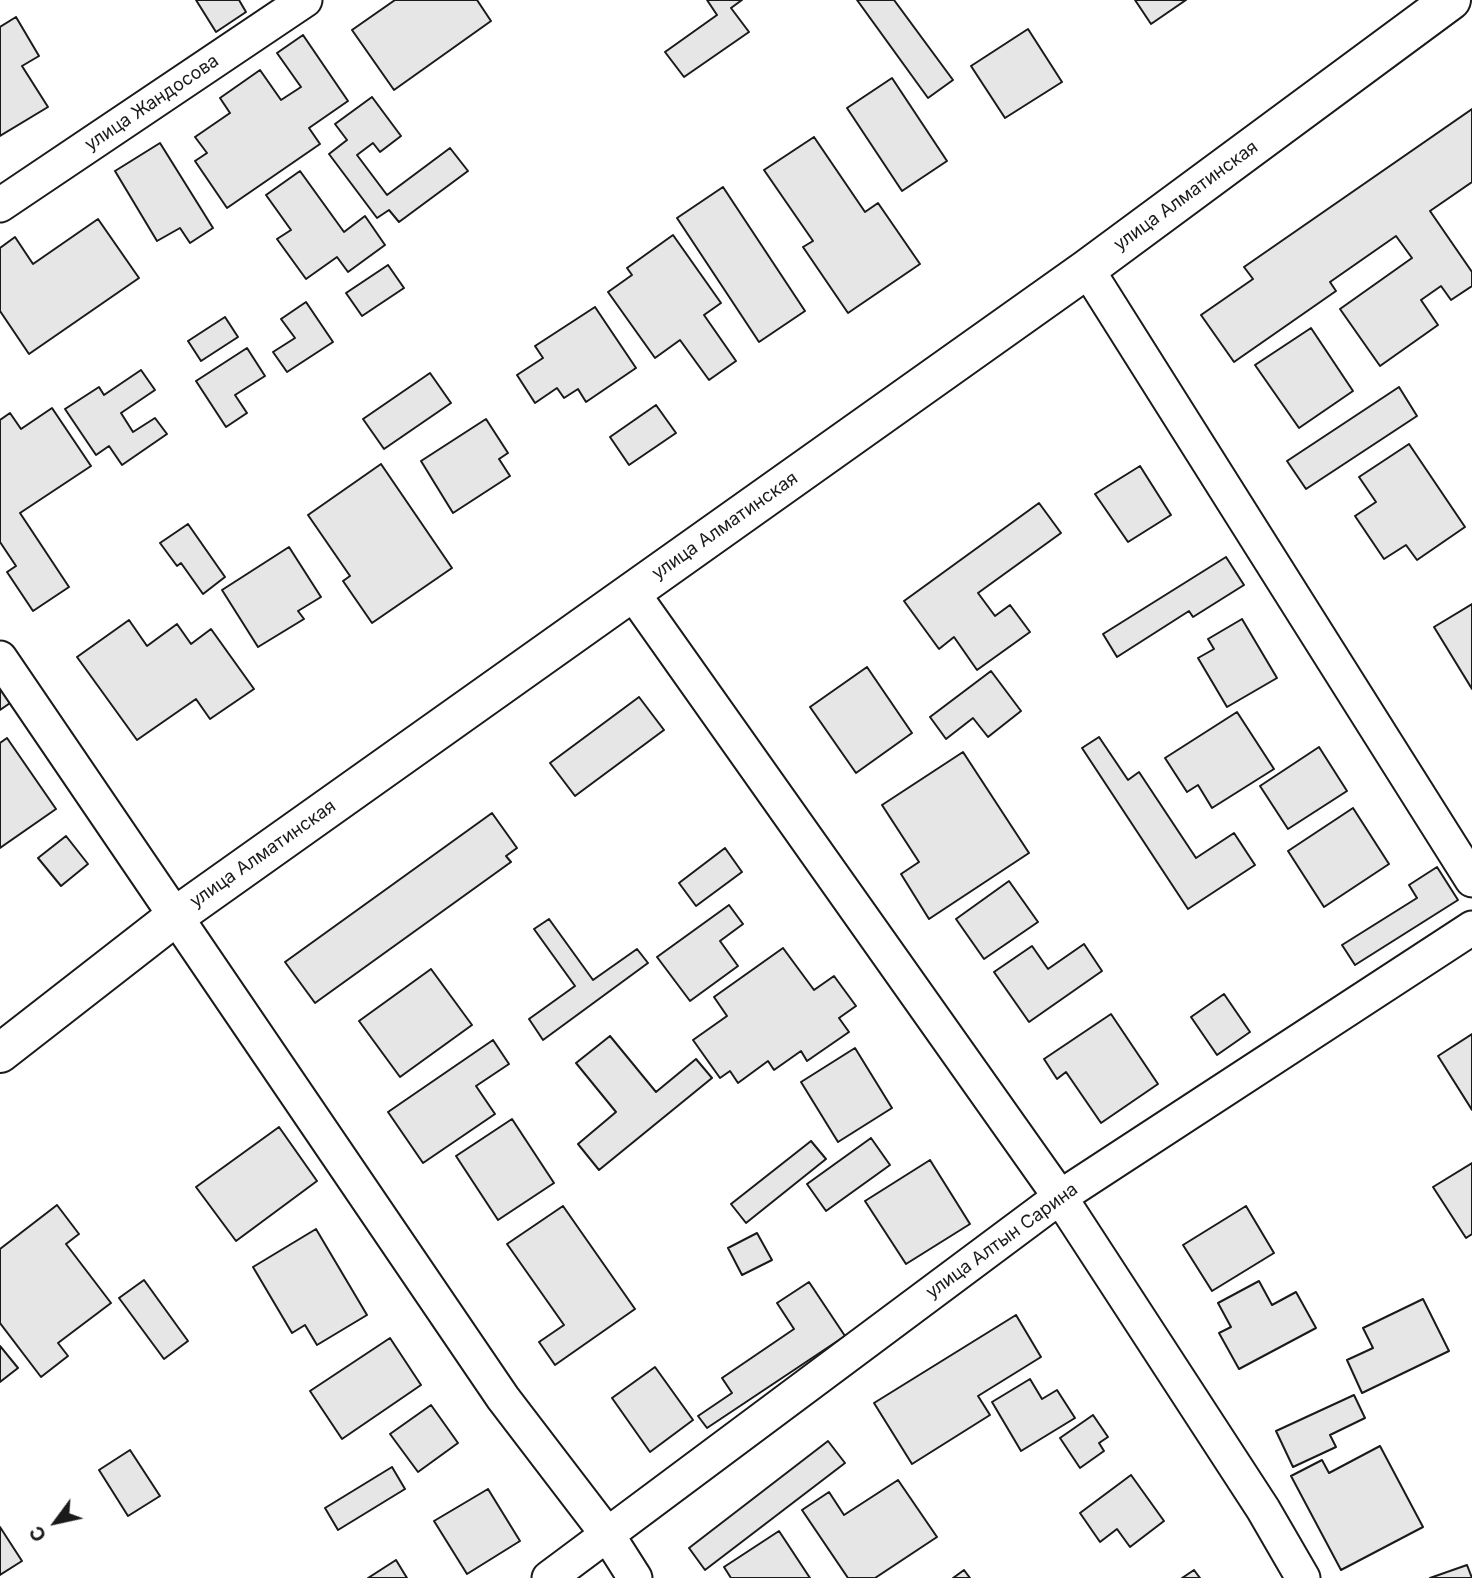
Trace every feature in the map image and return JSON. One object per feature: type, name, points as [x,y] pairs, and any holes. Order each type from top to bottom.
[{"type":"street","name":"улица Жандосова","points":[[0,205],[305,0]]},
{"type":"street","name":"улица Алматинская","points":[[0,1054],[176,916],[1087,269],[1451,0]]},
{"type":"street","points":[[1087,269],[1472,880]]},
{"type":"street","points":[[632,592],[1060,1197],[1263,1509],[1303,1578]]},
{"type":"street","points":[[0,658],[503,1398],[607,1534],[635,1578]]},
{"type":"street","name":"улица Алтын Сарина","points":[[549,1578],[1060,1197],[1472,928]]},
{"type":"building","points":[[196,0],[239,0],[246,12],[216,32]]},
{"type":"building","points":[[395,0],[477,0],[491,21],[394,90],[352,30]]},
{"type":"building","points":[[707,0],[742,0],[731,8],[749,32],[684,77],[665,52],[717,15]]},
{"type":"building","points":[[857,0],[894,0],[953,80],[928,98]]},
{"type":"building","points":[[1135,0],[1186,0],[1151,24]]},
{"type":"building","points":[[16,17],[39,56],[22,66],[48,107],[0,136],[0,27]]},
{"type":"building","points":[[1028,29],[1062,82],[1005,118],[971,66]]},
{"type":"building","points":[[303,35],[348,101],[309,128],[320,144],[227,208],[195,161],[207,153],[195,137],[230,113],[220,98],[260,70],[281,100],[301,87],[277,53]]},
{"type":"building","points":[[892,78],[947,161],[902,191],[847,108]]},
{"type":"building","points":[[372,97],[401,136],[380,152],[373,143],[357,155],[387,195],[450,148],[468,171],[399,222],[389,210],[377,218],[329,154],[347,140],[335,124]]},
{"type":"building","points":[[1472,109],[1472,182],[1430,211],[1472,272],[1472,286],[1451,300],[1441,286],[1421,300],[1438,325],[1380,366],[1340,309],[1412,258],[1396,236],[1330,282],[1336,291],[1234,362],[1201,315],[1253,279],[1244,267]]},
{"type":"building","points":[[814,137],[865,212],[878,203],[920,264],[848,313],[803,247],[813,241],[764,170]]},
{"type":"building","points":[[160,143],[213,228],[190,243],[180,228],[157,241],[115,171]]},
{"type":"building","points":[[300,171],[344,232],[365,216],[385,245],[348,272],[337,257],[306,279],[277,239],[291,230],[266,195]]},
{"type":"building","points":[[723,187],[805,311],[759,342],[677,218]]},
{"type":"building","points":[[98,219],[139,278],[29,354],[0,311],[0,248],[15,237],[33,264]]},
{"type":"building","points":[[673,235],[721,303],[704,315],[736,361],[709,380],[680,340],[655,358],[608,292],[632,275],[627,268]]},
{"type":"building","points":[[388,265],[404,288],[362,316],[346,293]]},
{"type":"building","points":[[306,302],[333,342],[287,372],[273,352],[295,338],[281,319]]},
{"type":"building","points":[[595,307],[636,368],[586,402],[578,389],[564,398],[557,388],[535,403],[517,375],[543,358],[535,346]]},
{"type":"building","points":[[225,317],[238,337],[201,361],[188,341]]},
{"type":"building","points":[[1311,328],[1353,391],[1299,428],[1255,365]]},
{"type":"building","points":[[247,348],[265,376],[235,395],[247,413],[226,427],[196,381]]},
{"type":"building","points":[[141,370],[155,390],[121,413],[133,432],[155,418],[167,434],[122,465],[109,446],[96,455],[65,409],[99,387],[104,395]]},
{"type":"building","points":[[430,373],[451,403],[384,449],[363,419]]},
{"type":"building","points":[[1399,387],[1417,416],[1306,489],[1287,461]]},
{"type":"building","points":[[656,405],[676,433],[629,465],[610,437]]},
{"type":"building","points":[[52,408],[91,466],[20,513],[69,587],[33,611],[7,572],[16,566],[0,542],[0,420],[10,413],[21,429]]},
{"type":"building","points":[[486,419],[508,453],[499,459],[510,476],[453,513],[421,461]]},
{"type":"building","points":[[1409,444],[1465,527],[1417,560],[1406,545],[1384,559],[1355,516],[1376,502],[1359,477]]},
{"type":"building","points":[[381,464],[452,568],[372,623],[343,581],[350,576],[308,515]]},
{"type":"building","points":[[1140,466],[1171,515],[1128,542],[1095,494]]},
{"type":"building","points":[[1039,503],[1061,533],[978,593],[995,616],[1010,605],[1030,632],[977,670],[954,637],[939,649],[904,601]]},
{"type":"building","points":[[188,524],[225,577],[203,594],[181,563],[177,566],[160,543]]},
{"type":"building","points":[[289,547],[321,597],[298,611],[304,619],[258,647],[222,590]]},
{"type":"building","points":[[1226,557],[1244,585],[1193,617],[1189,611],[1117,657],[1103,634]]},
{"type":"building","points":[[1472,604],[1472,689],[1434,627]]},
{"type":"building","points":[[1242,619],[1277,678],[1227,707],[1198,658],[1214,649],[1208,639]]},
{"type":"building","points":[[129,620],[147,646],[177,624],[191,644],[211,629],[254,689],[210,719],[196,699],[137,740],[77,657]]},
{"type":"building","points":[[867,667],[912,733],[856,773],[810,707]]},
{"type":"building","points":[[991,671],[1021,711],[988,737],[973,718],[946,739],[930,717]]},
{"type":"building","points":[[0,676],[16,699],[0,710]]},
{"type":"building","points":[[639,697],[664,730],[575,796],[550,763]]},
{"type":"building","points":[[1237,712],[1274,769],[1212,808],[1198,785],[1187,792],[1165,758]]},
{"type":"building","points":[[1099,737],[1128,780],[1139,772],[1196,858],[1234,833],[1255,865],[1188,909],[1082,748]]},
{"type":"building","points":[[7,738],[56,809],[0,848],[0,743]]},
{"type":"building","points":[[1319,747],[1347,791],[1288,829],[1260,786]]},
{"type":"building","points":[[963,752],[1029,853],[929,919],[901,874],[919,862],[882,805]]},
{"type":"building","points":[[1353,808],[1389,864],[1324,907],[1288,851]]},
{"type":"building","points":[[492,813],[517,848],[506,856],[511,862],[315,1003],[285,962]]},
{"type":"building","points":[[66,836],[88,864],[61,886],[38,858]]},
{"type":"building","points":[[725,848],[742,872],[696,906],[679,883]]},
{"type":"building","points":[[1437,867],[1458,900],[1355,965],[1342,945],[1417,898],[1409,885]]},
{"type":"building","points":[[1009,881],[1038,922],[984,959],[956,919]]},
{"type":"building","points":[[729,905],[743,924],[720,941],[738,966],[690,1001],[657,957]]},
{"type":"building","points":[[549,919],[593,980],[637,949],[648,963],[543,1040],[529,1019],[575,986],[534,929]]},
{"type":"building","points":[[1084,944],[1102,971],[1029,1022],[994,972],[1032,946],[1048,969]]},
{"type":"building","points":[[783,948],[814,990],[834,976],[856,1006],[839,1018],[849,1032],[807,1061],[801,1051],[774,1070],[768,1061],[738,1083],[730,1071],[720,1078],[693,1040],[727,1016],[714,997]]},
{"type":"building","points":[[431,969],[472,1025],[400,1077],[359,1021]]},
{"type":"building","points":[[1224,994],[1250,1032],[1217,1055],[1191,1017]]},
{"type":"building","points":[[1111,1014],[1158,1084],[1101,1123],[1066,1072],[1057,1079],[1044,1059]]},
{"type":"building","points":[[1472,1034],[1472,1110],[1438,1056]]},
{"type":"building","points":[[610,1036],[656,1092],[696,1059],[712,1078],[599,1170],[578,1144],[616,1112],[576,1063]]},
{"type":"building","points":[[493,1040],[509,1064],[476,1086],[495,1114],[423,1163],[388,1112]]},
{"type":"building","points":[[855,1048],[892,1108],[838,1142],[801,1082]]},
{"type":"building","points":[[512,1119],[554,1183],[498,1220],[456,1156]]},
{"type":"building","points":[[279,1127],[317,1181],[236,1241],[196,1187]]},
{"type":"building","points":[[871,1138],[890,1165],[826,1211],[807,1184]]},
{"type":"building","points":[[811,1141],[826,1159],[746,1223],[731,1204]]},
{"type":"building","points":[[930,1160],[970,1224],[906,1264],[865,1201]]},
{"type":"building","points":[[1472,1163],[1472,1234],[1466,1238],[1433,1187]]},
{"type":"building","points":[[57,1205],[79,1234],[66,1244],[111,1303],[58,1343],[68,1356],[41,1377],[0,1323],[0,1249]]},
{"type":"building","points":[[563,1206],[635,1309],[555,1365],[539,1342],[564,1325],[507,1244]]},
{"type":"building","points":[[1246,1206],[1274,1253],[1212,1291],[1183,1245]]},
{"type":"building","points":[[316,1229],[367,1315],[317,1345],[305,1325],[292,1333],[253,1267]]},
{"type":"building","points":[[757,1233],[772,1260],[742,1275],[728,1248]]},
{"type":"building","points":[[144,1280],[188,1341],[164,1359],[119,1298]]},
{"type":"building","points":[[1259,1281],[1272,1305],[1296,1292],[1316,1328],[1239,1369],[1219,1333],[1231,1327],[1218,1303]]},
{"type":"building","points":[[809,1282],[845,1336],[707,1428],[698,1416],[732,1393],[722,1378],[794,1329],[777,1303]]},
{"type":"building","points":[[1423,1299],[1449,1351],[1362,1393],[1347,1360],[1373,1348],[1363,1328]]},
{"type":"building","points":[[1016,1315],[1041,1357],[978,1396],[990,1415],[912,1464],[874,1403]]},
{"type":"building","points":[[390,1338],[421,1385],[342,1439],[310,1391]]},
{"type":"building","points":[[0,1346],[18,1368],[0,1382]]},
{"type":"building","points":[[655,1367],[693,1420],[650,1452],[612,1398]]},
{"type":"building","points":[[1030,1379],[1042,1399],[1057,1390],[1075,1418],[1021,1451],[992,1402]]},
{"type":"building","points":[[1354,1395],[1365,1418],[1330,1435],[1336,1447],[1293,1467],[1276,1431]]},
{"type":"building","points":[[431,1405],[458,1443],[418,1472],[390,1434]]},
{"type":"building","points":[[1093,1415],[1108,1437],[1099,1443],[1104,1451],[1080,1468],[1060,1438]]},
{"type":"building","points":[[828,1441],[845,1463],[705,1570],[689,1548]]},
{"type":"building","points":[[1380,1446],[1423,1527],[1341,1570],[1291,1476],[1322,1460],[1329,1473]]},
{"type":"building","points":[[130,1450],[160,1496],[128,1516],[99,1470]]},
{"type":"building","points":[[392,1467],[405,1489],[338,1530],[325,1508]]},
{"type":"building","points":[[1131,1475],[1164,1521],[1130,1547],[1117,1529],[1100,1542],[1080,1513]]},
{"type":"building","points":[[898,1480],[937,1537],[875,1578],[848,1578],[802,1510],[829,1492],[844,1515]]},
{"type":"building","points":[[488,1489],[520,1541],[467,1574],[434,1521]]},
{"type":"building","points":[[0,1527],[22,1561],[0,1575]]},
{"type":"building","points":[[779,1531],[810,1578],[731,1578],[724,1567]]},
{"type":"building","points":[[396,1560],[407,1578],[368,1578]]},
{"type":"building","points":[[1467,1565],[1472,1578],[1430,1578]]},
{"type":"building","points":[[964,1570],[970,1578],[953,1578]]},
{"type":"building","points":[[1194,1570],[1200,1578],[1182,1578]]}]
